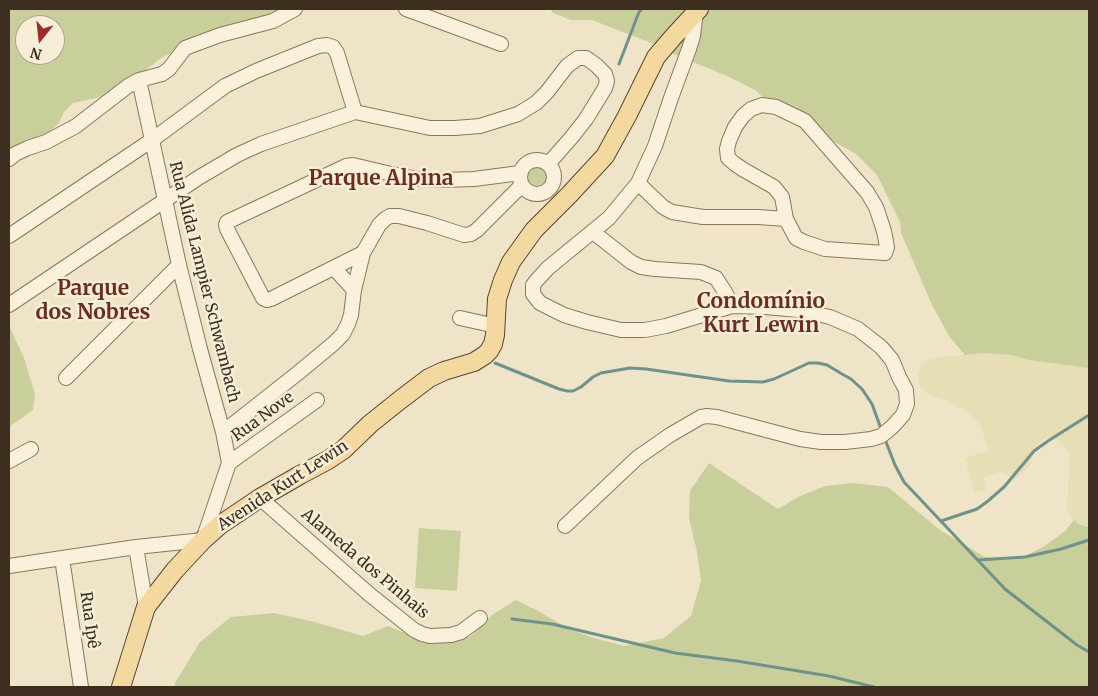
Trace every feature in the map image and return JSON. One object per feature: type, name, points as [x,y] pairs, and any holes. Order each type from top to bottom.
[{"type":"main road","name":"Avenida Kurt Lewin","points":[[121,687],[146,607],[175,570],[203,540],[220,525],[260,498],[343,450],[370,424],[428,378],[474,362],[485,355],[493,344],[497,299],[511,262],[534,230],[605,156],[656,57],[698,10]]},
{"type":"street","points":[[9,159],[15,154],[46,142],[76,126],[128,86],[139,80],[162,74],[169,69],[185,48],[220,35],[273,21],[295,9]]},
{"type":"street","points":[[406,9],[501,44]]},
{"type":"street","points":[[565,526],[637,458],[670,435],[701,417],[717,418],[800,439],[821,442],[845,442],[881,436],[903,415],[907,404],[906,390],[892,360],[881,347],[858,329],[830,317],[766,306],[732,306],[666,326],[645,330],[621,330],[564,314],[540,303],[533,294],[533,285],[548,268],[609,218],[638,183],[655,146],[689,50],[698,10]]},
{"type":"street","points":[[9,236],[152,140],[225,86],[256,71],[318,46],[327,45],[333,47],[337,53],[355,112]]},
{"type":"street","points":[[9,305],[206,173],[261,144],[355,112],[430,128],[480,126],[518,114],[536,103],[567,66],[578,58],[586,58],[605,74],[607,81],[605,88],[586,119],[549,163]]},
{"type":"street","name":"Rua Alida Lampier Schwambach","points":[[139,80],[179,265],[223,432],[229,463]]},
{"type":"street","points":[[762,105],[776,107],[805,121],[867,192],[876,207],[887,247],[885,253],[825,249],[796,238],[786,219],[782,197],[774,187],[744,170],[728,158],[727,148],[735,127],[751,110],[762,105]]},
{"type":"street","points":[[223,432],[298,373],[343,334],[351,315],[354,290],[363,253],[384,218],[399,216],[464,235],[471,234],[521,179],[525,164],[529,161],[539,159],[549,163],[554,172],[554,183],[542,194],[530,193],[526,190],[521,179]]},
{"type":"street","points":[[363,253],[267,300],[263,298],[226,225],[227,222],[346,166],[353,165],[418,179],[521,179]]},
{"type":"street","points":[[638,183],[663,207],[672,212],[703,216],[786,219]]},
{"type":"street","points":[[542,194],[556,208]]},
{"type":"street","points":[[593,232],[631,262],[641,267],[655,270],[701,272],[716,278],[732,306]]},
{"type":"street","points":[[66,378],[179,265]]},
{"type":"street","points":[[334,268],[354,290]]},
{"type":"street","points":[[460,318],[496,326]]},
{"type":"street","name":"Rua Nove","points":[[229,463],[317,400]]},
{"type":"street","points":[[9,461],[31,449]]},
{"type":"street","points":[[9,566],[136,547],[203,540],[229,463]]},
{"type":"street","name":"Alameda dos Pinhais","points":[[260,498],[369,594],[414,630],[430,636],[451,635],[461,632],[480,618]]},
{"type":"street","points":[[136,547],[146,607]]},
{"type":"street","name":"Rua Ipê","points":[[62,558],[81,687]]},
{"type":"shaded area","points":[[982,353],[1011,355],[1029,360],[1089,368],[1089,527],[1081,525],[1073,519],[1067,509],[1070,454],[1061,442],[1047,437],[1038,444],[1029,465],[1023,473],[1014,479],[1001,472],[983,477],[986,489],[974,492],[965,458],[989,451],[980,424],[965,410],[957,408],[948,401],[929,395],[920,387],[918,373],[922,364],[930,358]]},
{"type":"green space","points":[[9,9],[300,9],[178,50],[161,58],[138,79],[110,95],[73,103],[64,112],[59,123],[48,133],[21,143],[9,151]]},
{"type":"green space","points":[[550,9],[1089,9],[1089,368],[1029,360],[1011,355],[982,353],[965,355],[949,336],[932,305],[901,233],[900,222],[877,175],[856,154],[775,108],[755,90],[727,76],[669,52],[664,48],[592,20],[571,20],[553,13]]},
{"type":"green space","points":[[537,163],[547,167],[551,177],[547,187],[537,191],[527,187],[523,177],[527,167]]},
{"type":"green space","points":[[9,325],[24,358],[35,394],[33,410],[9,427]]},
{"type":"green space","points":[[709,463],[778,509],[798,497],[825,486],[853,483],[888,487],[940,530],[985,557],[1019,559],[1043,547],[1065,531],[1074,520],[1081,525],[1089,527],[1089,687],[174,687],[200,642],[231,617],[274,613],[311,621],[363,636],[388,626],[430,643],[470,637],[492,615],[516,600],[571,630],[624,646],[664,638],[691,616],[701,581],[689,518],[690,491]]},
{"type":"green space","points":[[419,528],[461,531],[457,591],[415,588]]},
{"type":"waterway","points":[[619,64],[639,12],[642,9]]},
{"type":"waterway","points":[[495,363],[567,391],[573,391],[581,387],[601,373],[630,368],[729,381],[763,382],[809,363],[818,363],[827,365],[851,379],[862,389],[872,404],[880,426]]},
{"type":"waterway","points":[[941,521],[977,509],[1004,487],[1034,451],[1089,415]]},
{"type":"waterway","points":[[886,442],[904,482],[1005,589],[1077,645],[1089,652]]},
{"type":"waterway","points":[[978,560],[1025,557],[1061,549],[1089,540]]},
{"type":"waterway","points":[[512,619],[552,624],[675,653],[829,676],[874,687]]},
{"type":"district","name":"Parque Alpina","points":[[381,179]]},
{"type":"district","name":"Parque dos Nobres","points":[[93,301]]},
{"type":"district","name":"Condomínio Kurt Lewin","points":[[761,314]]}]
